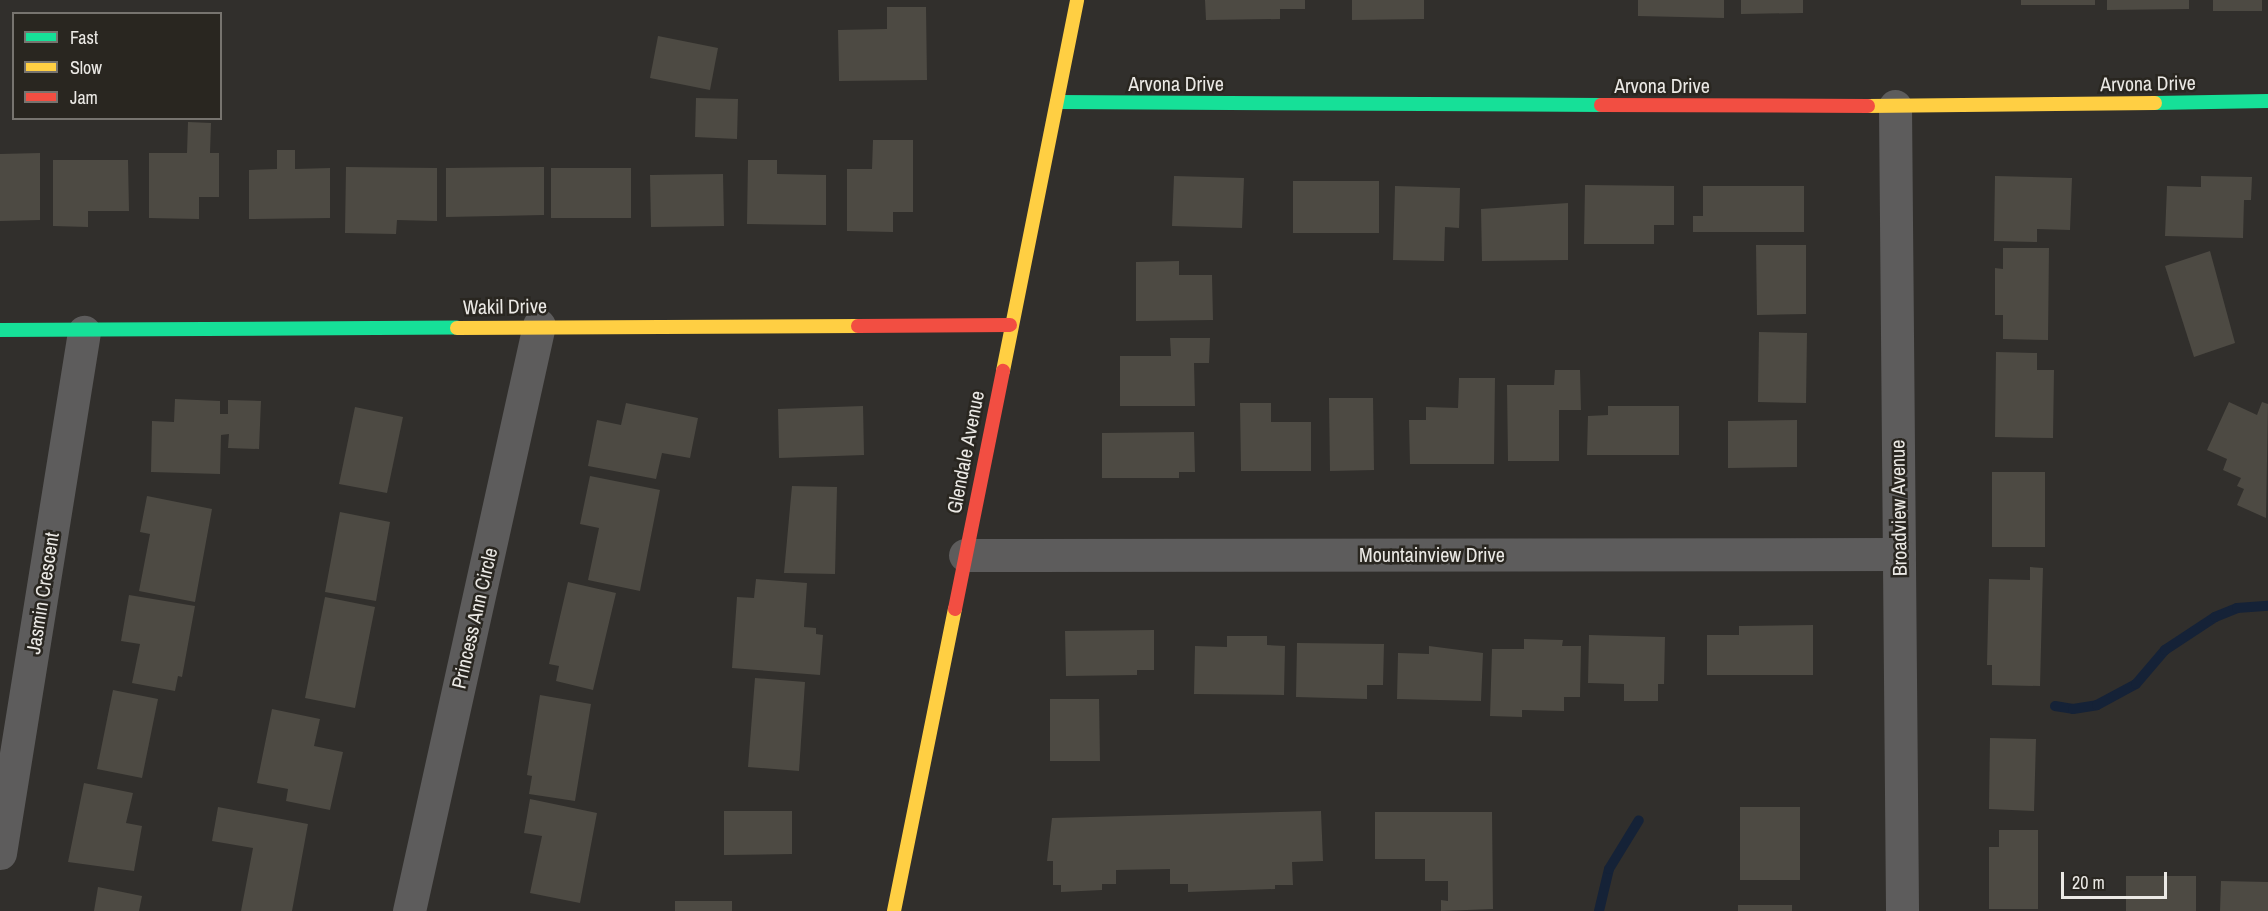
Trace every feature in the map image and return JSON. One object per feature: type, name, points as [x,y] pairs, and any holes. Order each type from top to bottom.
[{"type":"street","name":"Glendale Avenue","points":[[894,911],[1077,0]]},
{"type":"street","name":"Arvona Drive","points":[[1057,102],[1895,106],[2268,101]]},
{"type":"street","name":"Broadview Avenue","points":[[1895,106],[1902,911]]},
{"type":"street","name":"Wakil Drive","points":[[0,330],[84,332],[539,325],[1010,325]]},
{"type":"street","name":"Princess Ann Circle","points":[[409,911],[539,325]]},
{"type":"street","name":"Jasmin Crescent","points":[[0,853],[84,332]]},
{"type":"street","name":"Mountainview Drive","points":[[965,555],[1899,554]]},
{"type":"building","points":[[1205,0],[1305,0],[1305,9],[1280,9],[1280,19],[1206,20]]},
{"type":"building","points":[[1352,0],[1424,0],[1424,19],[1352,20]]},
{"type":"building","points":[[1638,0],[1724,0],[1724,18],[1638,16]]},
{"type":"building","points":[[1741,0],[1803,0],[1803,13],[1741,14]]},
{"type":"building","points":[[2021,0],[2095,0],[2095,5],[2021,5]]},
{"type":"building","points":[[2107,0],[2189,0],[2189,9],[2107,10]]},
{"type":"building","points":[[2213,0],[2262,0],[2262,11],[2213,11]]},
{"type":"building","points":[[887,7],[926,7],[927,80],[839,81],[838,30],[887,29]]},
{"type":"building","points":[[658,36],[718,48],[710,90],[650,78]]},
{"type":"building","points":[[696,98],[738,99],[737,139],[695,137]]},
{"type":"building","points":[[188,122],[211,123],[210,153],[219,153],[219,197],[199,197],[199,219],[149,218],[149,153],[187,153]]},
{"type":"building","points":[[873,140],[913,140],[913,212],[893,212],[893,232],[847,231],[847,169],[872,169]]},
{"type":"building","points":[[277,150],[295,150],[295,169],[330,168],[330,218],[249,219],[249,170],[277,169]]},
{"type":"building","points":[[40,153],[40,220],[0,221],[0,154]]},
{"type":"building","points":[[53,160],[128,160],[129,211],[88,211],[88,227],[53,226]]},
{"type":"building","points":[[748,160],[777,160],[777,174],[826,175],[826,225],[747,224]]},
{"type":"building","points":[[346,167],[437,168],[437,221],[397,220],[396,234],[345,233]]},
{"type":"building","points":[[544,167],[544,215],[446,217],[446,168]]},
{"type":"building","points":[[551,168],[631,168],[631,218],[551,218]]},
{"type":"building","points":[[723,174],[724,226],[651,227],[650,175]]},
{"type":"building","points":[[1174,176],[1244,178],[1242,228],[1172,226]]},
{"type":"building","points":[[1995,176],[2072,178],[2070,230],[2037,229],[2037,242],[1994,241]]},
{"type":"building","points":[[2201,176],[2252,177],[2251,200],[2244,200],[2243,238],[2165,236],[2167,186],[2201,187]]},
{"type":"building","points":[[1293,181],[1379,181],[1379,233],[1293,233]]},
{"type":"building","points":[[1585,185],[1674,186],[1674,225],[1654,225],[1654,244],[1584,244]]},
{"type":"building","points":[[1395,186],[1460,188],[1459,228],[1445,227],[1444,261],[1393,260]]},
{"type":"building","points":[[1703,186],[1804,186],[1804,232],[1693,232],[1693,216],[1703,216]]},
{"type":"building","points":[[1568,203],[1568,260],[1482,261],[1481,209]]},
{"type":"building","points":[[1756,245],[1806,245],[1806,314],[1757,315]]},
{"type":"building","points":[[2003,248],[2049,248],[2048,340],[2003,339],[2003,315],[1995,315],[1995,268],[2003,269]]},
{"type":"building","points":[[2210,251],[2235,343],[2194,357],[2165,266]]},
{"type":"building","points":[[1179,261],[1179,275],[1212,275],[1213,320],[1136,321],[1136,262]]},
{"type":"building","points":[[1759,332],[1807,333],[1806,403],[1758,402]]},
{"type":"building","points":[[1170,338],[1210,338],[1209,363],[1194,363],[1195,406],[1120,406],[1120,356],[1171,356]]},
{"type":"building","points":[[1996,352],[2037,353],[2037,370],[2054,370],[2053,438],[1995,437]]},
{"type":"building","points":[[1555,370],[1580,370],[1581,410],[1559,410],[1559,461],[1508,461],[1507,385],[1554,385]]},
{"type":"building","points":[[1459,378],[1495,378],[1494,464],[1410,464],[1409,420],[1426,420],[1426,407],[1458,408]]},
{"type":"building","points":[[1329,398],[1373,398],[1374,470],[1330,471]]},
{"type":"building","points":[[175,399],[220,401],[220,414],[228,414],[228,400],[261,401],[259,449],[228,448],[229,434],[221,435],[220,474],[151,472],[152,421],[174,422]]},
{"type":"building","points":[[2229,402],[2257,415],[2262,402],[2268,404],[2266,518],[2237,505],[2244,489],[2237,486],[2241,478],[2223,470],[2227,459],[2207,450]]},
{"type":"building","points":[[626,403],[698,418],[690,458],[662,453],[656,479],[588,466],[597,420],[621,425]]},
{"type":"building","points":[[1240,403],[1271,403],[1271,422],[1311,422],[1311,471],[1241,471]]},
{"type":"building","points":[[863,406],[864,455],[779,458],[778,409]]},
{"type":"building","points":[[1608,406],[1679,406],[1679,455],[1587,455],[1588,416],[1608,415]]},
{"type":"building","points":[[355,407],[403,417],[387,493],[339,484]]},
{"type":"building","points":[[1797,420],[1797,467],[1728,468],[1728,421]]},
{"type":"building","points":[[1194,432],[1195,472],[1179,472],[1179,478],[1102,478],[1102,433]]},
{"type":"building","points":[[1992,472],[2045,472],[2045,547],[1992,547]]},
{"type":"building","points":[[590,476],[660,490],[640,591],[588,580],[599,528],[580,524]]},
{"type":"building","points":[[792,486],[837,487],[835,574],[784,573]]},
{"type":"building","points":[[147,496],[212,509],[195,602],[139,591],[150,534],[140,532]]},
{"type":"building","points":[[340,512],[390,522],[376,601],[325,592]]},
{"type":"building","points":[[2030,567],[2043,568],[2040,686],[1992,685],[1992,665],[1987,665],[1989,579],[2030,580]]},
{"type":"building","points":[[756,579],[807,583],[804,627],[816,628],[816,634],[823,635],[820,675],[732,668],[737,597],[754,598]]},
{"type":"building","points":[[568,582],[616,593],[593,690],[556,681],[559,666],[549,664]]},
{"type":"building","points":[[129,595],[195,606],[182,677],[178,676],[175,691],[132,683],[140,644],[121,641]]},
{"type":"building","points":[[325,597],[375,607],[355,708],[305,698]]},
{"type":"building","points":[[1813,625],[1813,675],[1707,675],[1707,635],[1739,635],[1739,626]]},
{"type":"building","points":[[1154,630],[1154,670],[1137,670],[1137,675],[1066,676],[1065,631]]},
{"type":"building","points":[[1589,635],[1665,637],[1664,684],[1658,684],[1658,701],[1624,701],[1624,684],[1588,683]]},
{"type":"building","points":[[1227,636],[1267,636],[1267,645],[1285,646],[1284,695],[1194,694],[1195,646],[1227,647]]},
{"type":"building","points":[[1524,639],[1563,640],[1562,646],[1581,646],[1580,697],[1564,697],[1564,711],[1522,710],[1522,717],[1490,716],[1492,649],[1524,649]]},
{"type":"building","points":[[1297,643],[1384,644],[1383,685],[1367,685],[1367,699],[1296,697]]},
{"type":"building","points":[[1429,646],[1483,653],[1481,701],[1397,699],[1398,653],[1429,654]]},
{"type":"building","points":[[755,678],[805,682],[799,771],[748,767]]},
{"type":"building","points":[[113,690],[158,699],[142,778],[97,769]]},
{"type":"building","points":[[540,695],[591,704],[575,801],[529,794],[532,776],[527,775]]},
{"type":"building","points":[[1050,699],[1099,699],[1100,761],[1050,761]]},
{"type":"building","points":[[272,709],[320,719],[314,746],[343,752],[330,810],[286,801],[288,789],[257,783]]},
{"type":"building","points":[[1990,738],[2036,739],[2034,811],[1989,809]]},
{"type":"building","points":[[84,783],[133,793],[126,823],[142,826],[134,871],[68,862]]},
{"type":"building","points":[[530,799],[597,813],[580,903],[530,893],[542,836],[524,833]]},
{"type":"building","points":[[218,807],[308,824],[292,911],[241,911],[253,848],[212,841]]},
{"type":"building","points":[[1740,807],[1800,807],[1800,880],[1740,880]]},
{"type":"building","points":[[724,811],[792,811],[792,854],[724,855]]},
{"type":"building","points":[[1321,811],[1323,861],[1292,862],[1293,885],[1275,885],[1275,889],[1188,892],[1188,884],[1170,884],[1170,869],[1116,870],[1116,884],[1102,884],[1102,890],[1061,892],[1061,885],[1053,885],[1053,861],[1047,861],[1052,818]]},
{"type":"building","points":[[1375,812],[1492,812],[1493,909],[1441,911],[1441,900],[1448,901],[1448,881],[1425,881],[1425,859],[1375,859]]},
{"type":"building","points":[[1999,830],[2038,830],[2038,909],[1989,909],[1989,847],[1999,847]]},
{"type":"building","points":[[2126,876],[2196,876],[2196,911],[2126,911]]},
{"type":"building","points":[[2221,881],[2268,882],[2268,911],[2220,911]]},
{"type":"building","points":[[98,887],[142,896],[139,911],[94,911]]},
{"type":"building","points":[[675,901],[732,901],[732,911],[675,911]]},
{"type":"building","points":[[1738,905],[1792,905],[1792,911],[1738,911]]},
{"type":"waterway","points":[[2055,706],[2073,709],[2097,705],[2136,684],[2165,650],[2215,617],[2237,608],[2268,606]]},
{"type":"waterway","points":[[1599,911],[1609,869],[1639,820]]},
{"type":"traffic: fast","points":[[2155,103],[2268,101]]},
{"type":"traffic: fast","points":[[1057,102],[1601,105]]},
{"type":"traffic: fast","points":[[0,330],[457,328]]},
{"type":"traffic: slow","points":[[1003,371],[1077,0]]},
{"type":"traffic: slow","points":[[1868,106],[2155,103]]},
{"type":"traffic: slow","points":[[457,328],[858,326]]},
{"type":"traffic: slow","points":[[894,911],[955,609]]},
{"type":"traffic: jam","points":[[1601,105],[1868,106]]},
{"type":"traffic: jam","points":[[858,326],[1010,325]]},
{"type":"traffic: jam","points":[[955,609],[1003,371]]}]
